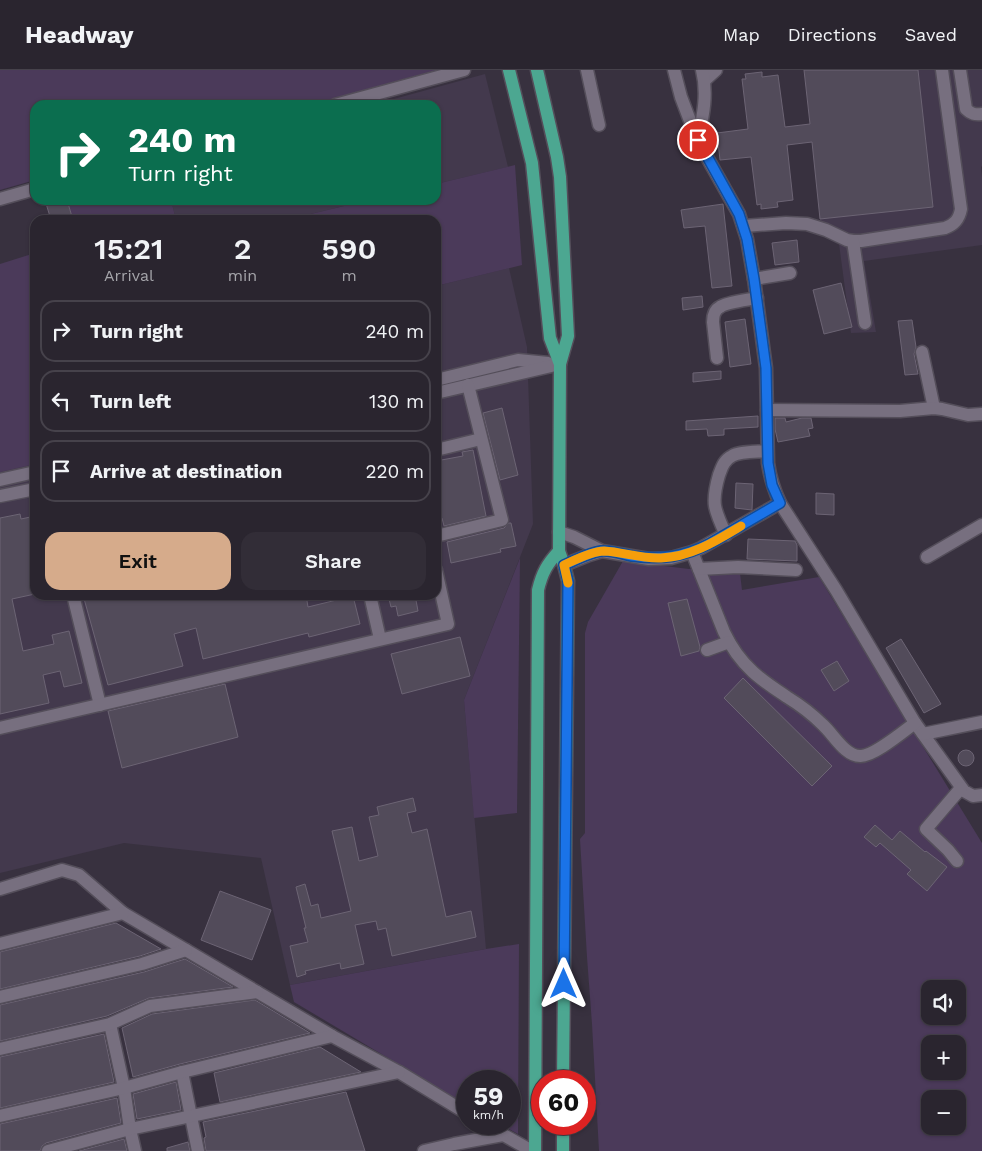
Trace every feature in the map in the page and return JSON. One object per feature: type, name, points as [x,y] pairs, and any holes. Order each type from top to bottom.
[{"type":"main road","points":[[509,70],[532,163],[550,338],[560,364]]},
{"type":"main road","points":[[537,70],[560,177],[568,336],[560,364],[558,551],[568,581],[563,1070]]},
{"type":"main road","points":[[533,1151],[538,590],[545,569],[558,551]]},
{"type":"main road","points":[[563,1135],[563,1151]]},
{"type":"street","points":[[353,100],[464,70]]},
{"type":"street","points":[[587,70],[599,125]]},
{"type":"street","points":[[674,70],[681,97],[698,140],[744,226],[757,298],[766,368],[768,463],[770,476],[780,503],[836,590],[915,723],[961,788],[973,796],[982,795]]},
{"type":"street","points":[[698,140],[704,108],[703,75],[716,70]]},
{"type":"street","points":[[744,226],[786,223],[807,224],[853,242],[945,228],[954,224],[958,220],[961,204],[942,70]]},
{"type":"street","points":[[960,70],[966,108],[973,114],[982,114]]},
{"type":"street","points":[[681,97],[691,99],[705,95]]},
{"type":"street","points":[[0,199],[30,190]]},
{"type":"street","points":[[853,242],[865,323]]},
{"type":"street","points":[[754,279],[790,273]]},
{"type":"street","points":[[717,358],[713,322],[716,310],[720,306],[757,298]]},
{"type":"street","points":[[922,352],[934,408]]},
{"type":"street","points":[[441,379],[518,360],[560,364]]},
{"type":"street","points":[[441,392],[560,364]]},
{"type":"street","points":[[441,535],[502,520],[468,386]]},
{"type":"street","points":[[767,410],[900,411],[934,408],[968,414],[982,414]]},
{"type":"street","points":[[441,449],[481,439]]},
{"type":"street","points":[[726,535],[714,507],[715,490],[722,467],[727,459],[736,454],[767,451]]},
{"type":"street","points":[[0,480],[30,473]]},
{"type":"street","points":[[0,496],[30,489]]},
{"type":"street","points":[[559,532],[602,551],[649,558],[671,558],[702,548],[780,503]]},
{"type":"street","points":[[927,557],[982,525]]},
{"type":"street","points":[[564,565],[602,551]]},
{"type":"street","points":[[692,552],[729,642],[744,663],[763,681],[812,715],[835,737],[844,749],[859,756],[871,754],[915,723]]},
{"type":"street","points":[[698,569],[738,567],[796,570]]},
{"type":"street","points":[[0,728],[448,624],[441,592]]},
{"type":"street","points":[[74,600],[100,705]]},
{"type":"street","points":[[371,600],[380,639]]},
{"type":"street","points":[[707,650],[729,642]]},
{"type":"street","points":[[923,734],[982,722]]},
{"type":"street","points":[[957,861],[926,829],[961,788]]},
{"type":"street","points":[[0,890],[62,870],[79,875],[123,913],[456,1107]]},
{"type":"street","points":[[0,944],[123,913]]},
{"type":"street","points":[[0,997],[142,964],[186,950]]},
{"type":"street","points":[[0,1049],[110,1024],[150,1006],[257,992]]},
{"type":"street","points":[[110,1024],[135,1151]]},
{"type":"street","points":[[0,1116],[124,1088],[332,1036]]},
{"type":"street","points":[[182,1072],[198,1151]]},
{"type":"street","points":[[48,1151],[130,1129],[399,1072]]},
{"type":"street","points":[[424,1151],[503,1135],[533,1151]]},
{"type":"shaded area","points":[[0,70],[437,70],[327,100],[30,100],[30,181],[0,190]]},
{"type":"shaded area","points":[[918,70],[982,70],[982,245],[864,261],[876,332],[851,333],[839,244],[823,233],[820,219],[933,207]]},
{"type":"shaded area","points":[[485,74],[508,167],[441,183],[441,100],[390,100]]},
{"type":"shaded area","points":[[515,165],[522,265],[441,285],[441,215],[307,215],[348,205],[441,205],[441,183]]},
{"type":"shaded area","points":[[68,205],[172,205],[175,215],[72,215]]},
{"type":"shaded area","points":[[172,205],[348,205],[307,215],[175,215]]},
{"type":"shaded area","points":[[30,255],[30,465],[0,472],[0,264]]},
{"type":"shaded area","points":[[509,268],[527,347],[533,524],[464,700],[486,949],[290,985],[261,858],[124,843],[0,873],[0,391],[30,383],[30,600],[441,600],[441,285]]},
{"type":"shaded area","points":[[520,558],[517,813],[474,818],[464,700]]},
{"type":"shaded area","points":[[623,561],[689,569],[739,565],[742,590],[819,577],[982,843],[982,1151],[599,1151],[596,1070],[580,839],[585,833],[585,633],[588,622]]},
{"type":"shaded area","points":[[519,944],[518,1070],[456,1070],[456,1098],[294,1002],[290,985]]},
{"type":"building","points":[[804,70],[918,70],[933,207],[820,219],[812,142],[787,145],[793,200],[777,202],[778,207],[761,209],[761,204],[757,205],[751,157],[720,160],[717,133],[748,129],[742,79],[746,79],[745,74],[762,72],[762,77],[778,75],[785,127],[810,124]]},
{"type":"building","points":[[723,204],[732,286],[712,288],[705,226],[684,228],[681,210]]},
{"type":"building","points":[[46,205],[68,205],[72,215],[50,215]]},
{"type":"building","points":[[797,240],[799,262],[775,265],[772,243]]},
{"type":"building","points":[[841,283],[852,327],[824,334],[813,290]]},
{"type":"building","points":[[702,296],[703,307],[683,310],[682,298]]},
{"type":"building","points":[[745,319],[751,364],[730,367],[725,322]]},
{"type":"building","points":[[912,320],[916,347],[914,354],[918,374],[905,375],[898,321]]},
{"type":"building","points":[[721,371],[721,379],[693,382],[693,373]]},
{"type":"building","points":[[502,408],[518,475],[500,480],[483,413]]},
{"type":"building","points":[[758,416],[758,427],[724,429],[724,435],[708,436],[707,429],[686,430],[686,421]]},
{"type":"building","points":[[775,418],[785,418],[786,422],[811,418],[813,428],[808,429],[810,436],[778,442]]},
{"type":"building","points":[[473,450],[486,516],[444,526],[441,518],[441,460],[463,456],[462,452]]},
{"type":"building","points":[[736,483],[753,484],[752,510],[735,508]]},
{"type":"building","points":[[816,493],[834,494],[834,515],[816,514]]},
{"type":"building","points":[[20,514],[21,519],[30,517],[30,595],[12,599],[23,651],[54,644],[52,635],[69,631],[82,683],[64,687],[60,671],[43,675],[49,703],[0,714],[0,518]]},
{"type":"building","points":[[511,523],[516,546],[500,549],[501,552],[451,563],[447,542],[504,528]]},
{"type":"building","points":[[748,539],[795,541],[797,545],[797,561],[747,559]]},
{"type":"building","points":[[687,599],[700,647],[699,651],[681,656],[668,603]]},
{"type":"building","points":[[84,600],[307,600],[308,607],[337,600],[354,600],[360,624],[309,637],[308,633],[203,659],[196,628],[174,634],[183,666],[108,685]]},
{"type":"building","points":[[389,600],[416,600],[418,611],[398,616],[396,606],[391,607]]},
{"type":"building","points":[[460,637],[470,676],[402,694],[391,654]]},
{"type":"building","points":[[901,639],[941,704],[924,713],[886,648]]},
{"type":"building","points":[[837,661],[849,681],[834,691],[821,670]]},
{"type":"building","points":[[743,678],[832,766],[812,786],[724,698]]},
{"type":"building","points":[[225,684],[238,737],[122,768],[108,711]]},
{"type":"building","points":[[966,750],[972,752],[974,758],[972,764],[966,766],[960,764],[958,758],[960,752]]},
{"type":"building","points":[[413,798],[416,811],[407,813],[412,833],[427,829],[446,917],[471,911],[476,937],[392,956],[386,928],[378,930],[376,921],[355,925],[364,964],[341,969],[340,963],[305,971],[306,974],[297,977],[290,946],[308,942],[296,887],[305,884],[311,906],[318,904],[321,918],[351,911],[332,831],[352,827],[359,861],[378,856],[369,817],[379,815],[377,807]]},
{"type":"building","points":[[875,825],[892,840],[900,831],[947,867],[927,891],[907,874],[911,870],[880,843],[876,847],[864,837]]},
{"type":"building","points":[[220,891],[271,910],[252,960],[201,940]]},
{"type":"building","points":[[116,923],[161,949],[140,956],[0,989],[0,952]]},
{"type":"building","points":[[185,959],[233,987],[149,998],[107,1016],[0,1041],[0,1005],[144,972]]},
{"type":"building","points":[[255,1000],[310,1033],[133,1077],[122,1028],[152,1014]]},
{"type":"building","points":[[104,1034],[114,1082],[0,1108],[0,1057]]},
{"type":"building","points":[[320,1047],[361,1072],[220,1102],[214,1073]]},
{"type":"building","points":[[176,1082],[181,1110],[137,1119],[133,1094]]},
{"type":"building","points":[[346,1092],[365,1151],[206,1151],[203,1122]]},
{"type":"building","points":[[117,1098],[121,1123],[46,1143],[40,1151],[0,1151],[0,1124]]},
{"type":"building","points":[[124,1139],[127,1151],[79,1151]]},
{"type":"building","points":[[188,1142],[190,1151],[167,1151],[167,1148]]},
{"type":"slow traffic","points":[[568,583],[564,565],[576,559],[602,551],[649,558],[671,558],[702,548],[741,526]]},
{"type":"route","points":[[564,984],[568,581],[564,565],[602,551],[649,558],[671,558],[692,552],[780,503],[772,485],[768,463],[766,368],[747,239],[739,214],[698,140]]}]
